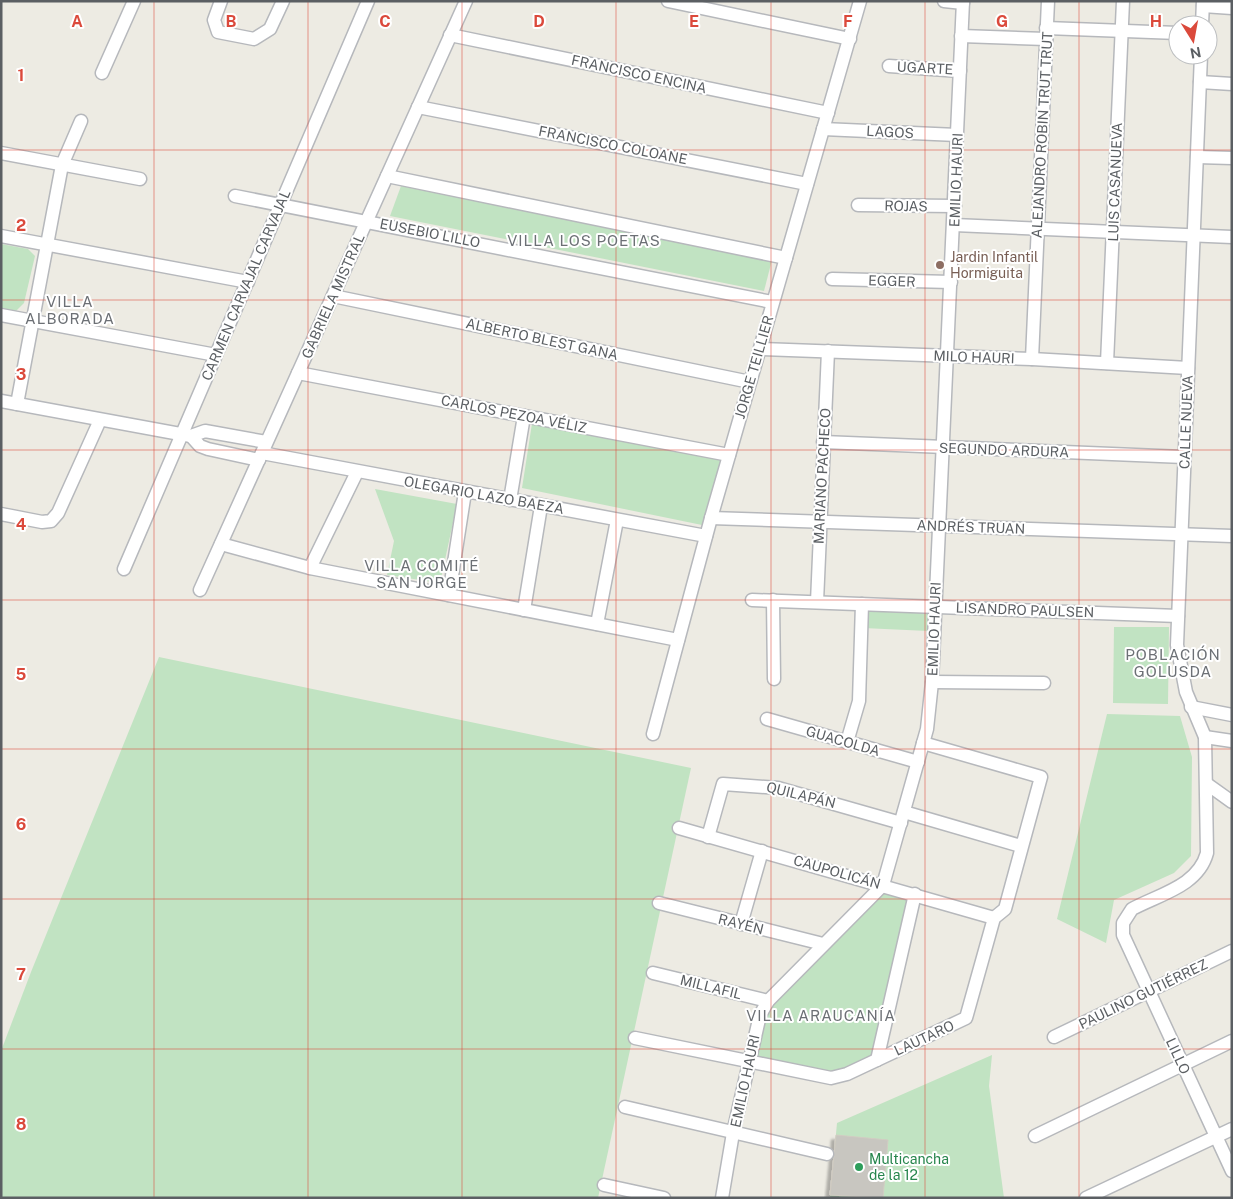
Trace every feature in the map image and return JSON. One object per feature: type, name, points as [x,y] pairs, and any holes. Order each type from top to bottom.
[{"type":"street","points":[[102,73],[134,1]]},
{"type":"street","points":[[221,1],[214,20],[218,32],[254,39],[270,29],[283,1]]},
{"type":"street","name":"CARMEN CARVAJAL CARVAJAL","points":[[124,569],[187,435],[216,355],[368,1]]},
{"type":"street","name":"GABRIELA MISTRAL","points":[[200,590],[466,1]]},
{"type":"street","points":[[668,1],[850,38]]},
{"type":"street","name":"JORGE TEILLIER","points":[[652,734],[772,302],[860,1]]},
{"type":"street","points":[[944,1],[963,2]]},
{"type":"street","name":"ALEJANDRO ROBIN TRUT TRUT","points":[[1032,359],[1048,1]]},
{"type":"street","name":"LUIS CASANUEVA","points":[[1107,363],[1123,1]]},
{"type":"street","name":"EMILIO HAURI","points":[[722,1198],[733,1132],[760,1015],[768,1000],[883,885],[929,717],[952,282],[963,2]]},
{"type":"street","points":[[1203,4],[1232,8]]},
{"type":"street","points":[[961,36],[1122,31],[1168,33]]},
{"type":"street","name":"FRANCISCO ENCINA","points":[[450,36],[828,113]]},
{"type":"street","name":"CALLE NUEVA","points":[[1125,940],[1122,929],[1128,913],[1186,883],[1201,868],[1207,853],[1205,737],[1191,707],[1179,660],[1178,616],[1201,65]]},
{"type":"street","name":"UGARTE","points":[[890,66],[960,71]]},
{"type":"street","points":[[1200,82],[1232,84]]},
{"type":"street","name":"FRANCISCO COLOANE","points":[[418,106],[807,184]]},
{"type":"street","points":[[17,404],[62,165],[81,121]]},
{"type":"street","name":"LAGOS","points":[[824,128],[957,135]]},
{"type":"street","points":[[1,153],[140,179]]},
{"type":"street","points":[[1196,157],[1232,158]]},
{"type":"street","points":[[387,176],[786,258]]},
{"type":"street","name":"EUSEBIO LILLO","points":[[235,196],[367,220],[772,302]]},
{"type":"street","name":"ROJAS","points":[[858,205],[955,206]]},
{"type":"street","points":[[954,226],[1232,237]]},
{"type":"street","points":[[1,236],[248,282]]},
{"type":"street","name":"EGGER","points":[[832,279],[952,282]]},
{"type":"street","name":"ALBERTO BLEST GANA","points":[[333,296],[750,382]]},
{"type":"street","points":[[1,315],[216,355]]},
{"type":"street","name":"MILO HAURI","points":[[760,349],[1032,359],[1188,368]]},
{"type":"street","name":"MARIANO PACHECO","points":[[817,602],[828,351]]},
{"type":"street","name":"CARLOS PEZOA VÉLIZ","points":[[298,373],[729,455]]},
{"type":"street","points":[[1,401],[187,435],[205,431],[262,452]]},
{"type":"street","points":[[510,500],[524,416]]},
{"type":"street","points":[[1,514],[42,522],[51,521],[58,513],[100,420]]},
{"type":"street","points":[[187,435],[200,446],[208,449],[262,452]]},
{"type":"street","name":"SEGUNDO ARDURA","points":[[823,442],[1184,457]]},
{"type":"street","name":"OLEGARIO LAZO BAEZA","points":[[262,452],[357,472],[706,536]]},
{"type":"street","points":[[310,568],[357,472]]},
{"type":"street","points":[[450,595],[465,492]]},
{"type":"street","points":[[524,610],[541,506]]},
{"type":"street","name":"ANDRÉS TRUAN","points":[[711,518],[1232,536]]},
{"type":"street","points":[[597,624],[617,520]]},
{"type":"street","points":[[221,544],[310,568],[678,640]]},
{"type":"street","name":"LISANDRO PAULSEN","points":[[752,600],[1178,616]]},
{"type":"street","points":[[773,600],[774,679]]},
{"type":"street","points":[[847,742],[859,701],[862,604]]},
{"type":"street","points":[[932,682],[1044,683]]},
{"type":"street","points":[[1191,707],[1232,715]]},
{"type":"street","name":"GUACOLDA","points":[[767,719],[918,762]]},
{"type":"street","points":[[1205,737],[1232,741]]},
{"type":"street","name":"LAUTARO","points":[[634,1038],[831,1078],[847,1074],[966,1018],[994,918],[1005,909],[1041,777],[923,743]]},
{"type":"street","name":"QUILAPÁN","points":[[708,837],[723,784],[778,788],[1021,846]]},
{"type":"street","points":[[1207,784],[1232,802]]},
{"type":"street","name":"CAUPOLICÁN","points":[[679,828],[994,918]]},
{"type":"street","points":[[741,924],[762,851]]},
{"type":"street","points":[[877,1060],[915,894]]},
{"type":"street","name":"RAYÉN","points":[[659,903],[823,944]]},
{"type":"street","name":"LILLO","points":[[1125,940],[1232,1171]]},
{"type":"street","name":"PAULINO GUTIÉRREZ","points":[[1054,1037],[1232,950]]},
{"type":"street","name":"MILLAFIL","points":[[653,973],[768,1000]]},
{"type":"street","points":[[1035,1136],[1232,1041]]},
{"type":"street","points":[[625,1107],[827,1154]]},
{"type":"street","points":[[1086,1198],[1232,1129]]},
{"type":"street","points":[[604,1184],[641,1195],[664,1198]]},
{"type":"green space","points":[[401,186],[772,260],[764,291],[390,216]]},
{"type":"green space","points":[[1,244],[28,249],[35,256],[24,303],[16,311],[1,308]]},
{"type":"green space","points":[[533,417],[722,458],[702,525],[522,488]]},
{"type":"green space","points":[[375,489],[457,504],[440,583],[387,575],[394,541]]},
{"type":"green space","points":[[864,608],[929,611],[928,631],[863,628]]},
{"type":"green space","points":[[1114,627],[1169,627],[1168,704],[1113,703]]},
{"type":"green space","points":[[159,657],[691,768],[598,1198],[1,1198],[1,1051],[31,972]]},
{"type":"green space","points":[[1107,714],[1180,716],[1192,757],[1191,856],[1174,873],[1114,900],[1106,943],[1057,919]]},
{"type":"green space","name":"VILLA ARAUCANÍA","points":[[884,887],[914,895],[876,1058],[828,1076],[751,1060],[761,1017]]},
{"type":"green space","points":[[992,1055],[989,1086],[1004,1198],[830,1198],[837,1123]]},
{"type":"building","name":"Multicancha de la 12","points":[[836,1135],[888,1140],[883,1198],[830,1195]]},
{"type":"place","name":"Jardin Infantil Hormiguita","points":[[940,265]]},
{"type":"place","name":"Multicancha de la 12","points":[[859,1167]]},
{"type":"district","name":"VILLA LOS POETAS","points":[[584,241]]},
{"type":"district","name":"VILLA ALBORADA","points":[[70,310]]},
{"type":"district","name":"VILLA COMITÉ SAN JORGE","points":[[422,574]]},
{"type":"district","name":"POBLACIÓN GOLUSDA","points":[[1173,664]]},
{"type":"district","name":"VILLA ARAUCANÍA","points":[[821,1016]]}]
